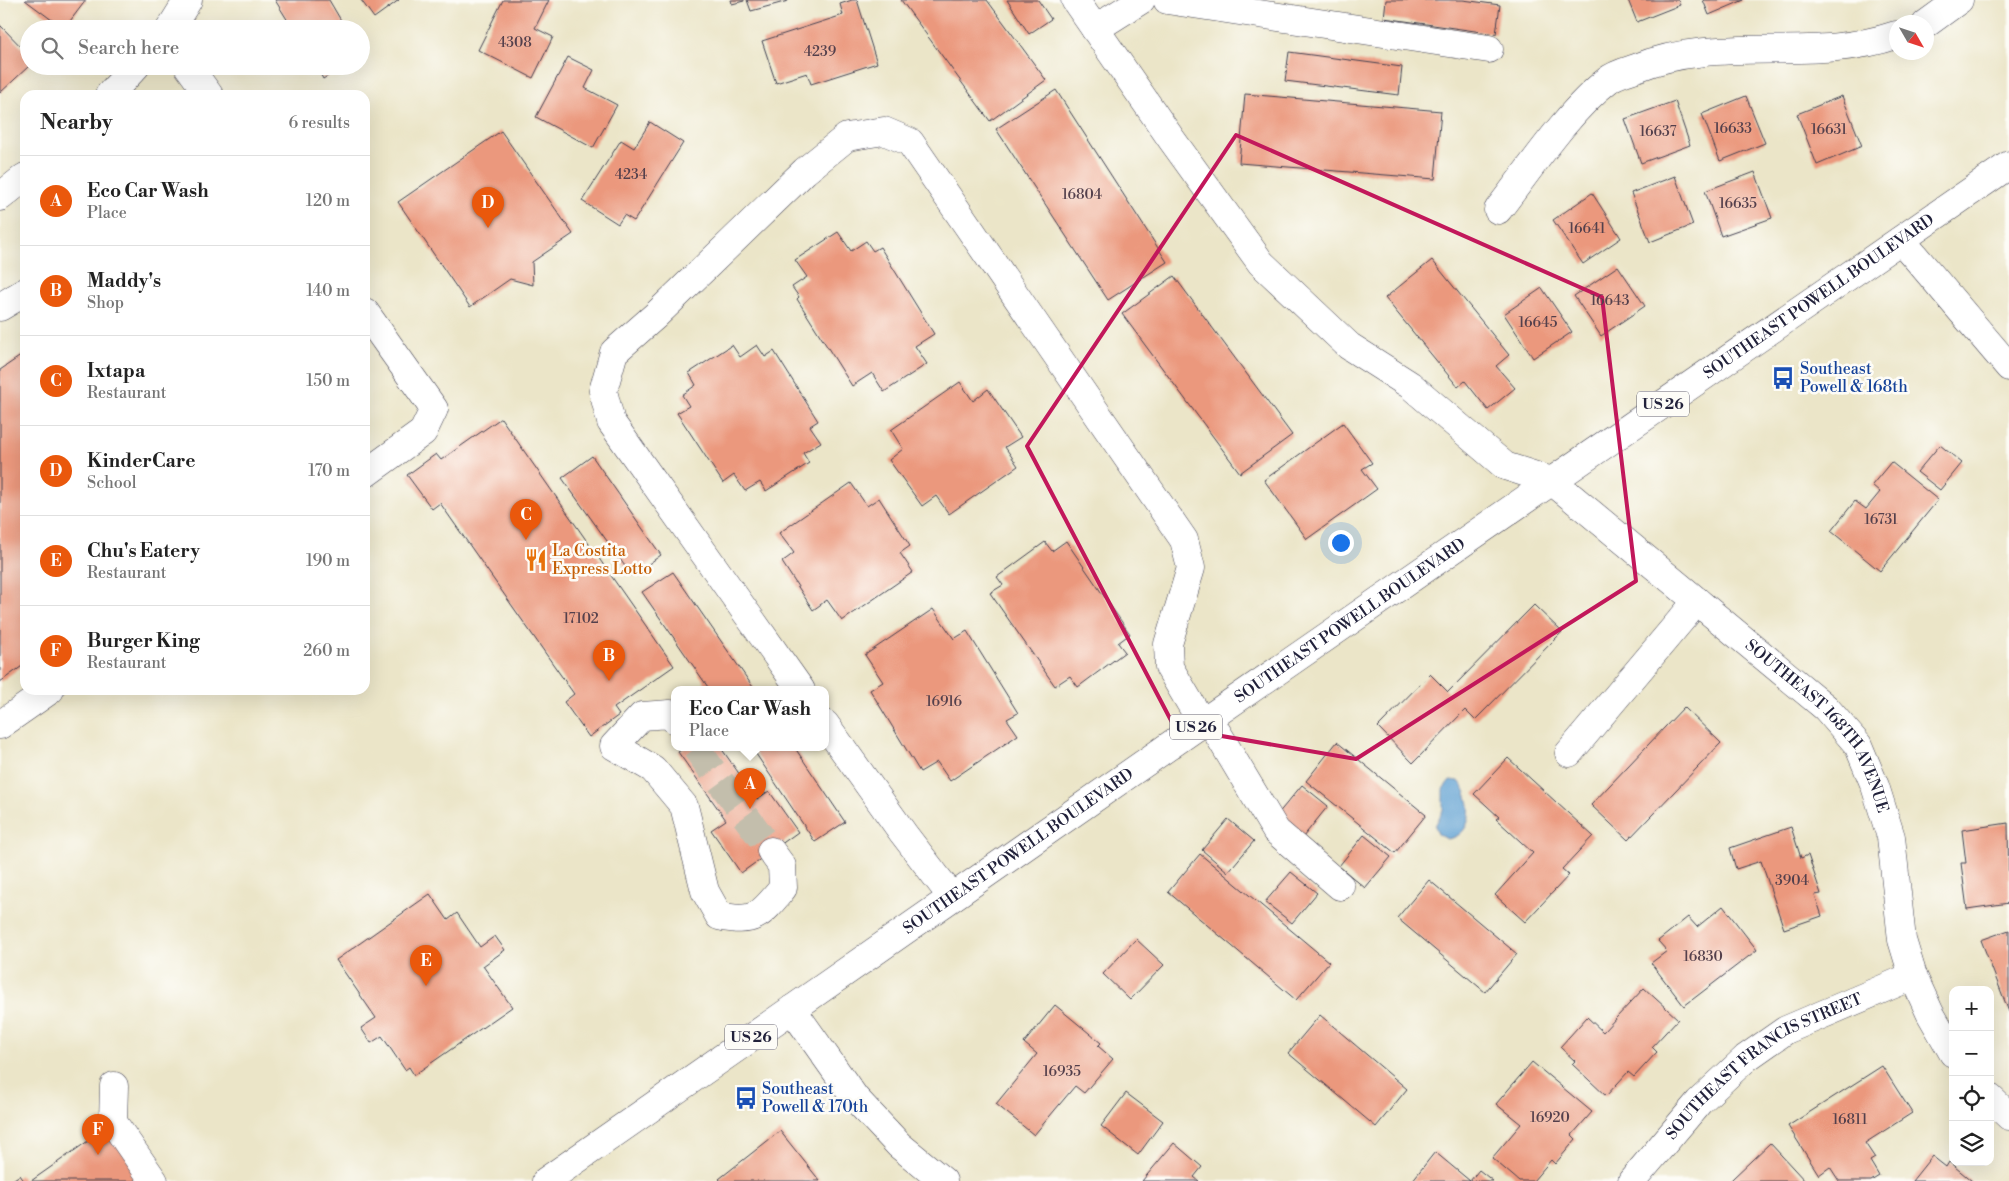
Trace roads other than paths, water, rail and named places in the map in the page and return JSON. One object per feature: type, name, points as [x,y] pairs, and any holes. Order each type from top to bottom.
[{"type":"main road","points":[[176,20],[188,0]]},
{"type":"main road","points":[[1075,0],[1172,140],[1261,263],[1349,346],[1410,385],[1505,466],[1552,481]]},
{"type":"main road","points":[[1095,29],[1141,0]]},
{"type":"main road","points":[[1167,0],[1489,49]]},
{"type":"main road","points":[[1934,18],[1959,0]]},
{"type":"main road","points":[[1498,210],[1566,122],[1609,79],[1658,59],[1722,49],[1810,49],[1876,42],[1889,37]]},
{"type":"main road","points":[[114,90],[128,75]]},
{"type":"main road","points":[[195,75],[205,90]]},
{"type":"main road","points":[[798,686],[611,422],[603,392],[614,352],[655,316],[805,171],[847,137],[884,131],[910,142],[1184,540],[1191,568],[1168,644],[1169,667],[1276,831],[1340,886]]},
{"type":"main road","name":"SOUTHEAST POWELL BOULEVARD","points":[[546,1181],[952,897],[2009,165]]},
{"type":"main road","points":[[0,197],[20,181]]},
{"type":"main road","points":[[1901,240],[2009,367]]},
{"type":"main road","points":[[0,307],[20,295]]},
{"type":"main road","points":[[370,319],[434,409],[422,432],[370,470]]},
{"type":"main road","name":"SOUTHEAST 168TH AVENUE","points":[[1552,481],[1826,708],[1858,745],[1875,786],[1891,836],[1902,940],[1913,976],[1930,1013],[1949,1046]]},
{"type":"main road","points":[[1569,753],[1697,602]]},
{"type":"main road","points":[[0,725],[43,695]]},
{"type":"main road","points":[[671,715],[642,716],[614,746],[652,769],[684,806],[705,891],[719,916],[741,921],[764,912],[774,900],[783,888],[783,873],[782,866],[772,851]]},
{"type":"main road","points":[[829,730],[902,833],[952,897]]},
{"type":"main road","name":"SOUTHEAST FRANCIS STREET","points":[[1632,1181],[1699,1102],[1746,1058],[1786,1030],[1913,976]]},
{"type":"main road","points":[[792,1009],[855,1098],[899,1145],[943,1181]]},
{"type":"main road","points":[[114,1086],[113,1122],[154,1181]]},
{"type":"main road","points":[[1994,1102],[2009,1116]]},
{"type":"water","points":[[1450,780],[1459,781],[1464,789],[1469,806],[1469,816],[1463,831],[1447,839],[1438,834],[1435,826],[1443,810],[1443,789]]},
{"type":"tunnel","points":[[698,751],[771,851]]},
{"type":"place","name":"KinderCare","points":[[488,228]]},
{"type":"place","name":"Southeast Powell & 168th","points":[[1783,378]]},
{"type":"place","name":"Ixtapa","points":[[526,540]]},
{"type":"place","name":"La Costita Express Lotto","points":[[536,560]]},
{"type":"place","name":"Maddy's","points":[[609,681]]},
{"type":"place","name":"Eco Car Wash","points":[[750,809]]},
{"type":"place","name":"Chu's Eatery","points":[[426,986]]},
{"type":"place","name":"Southeast Powell & 170th","points":[[746,1098]]},
{"type":"place","name":"Burger King","points":[[98,1155]]}]
